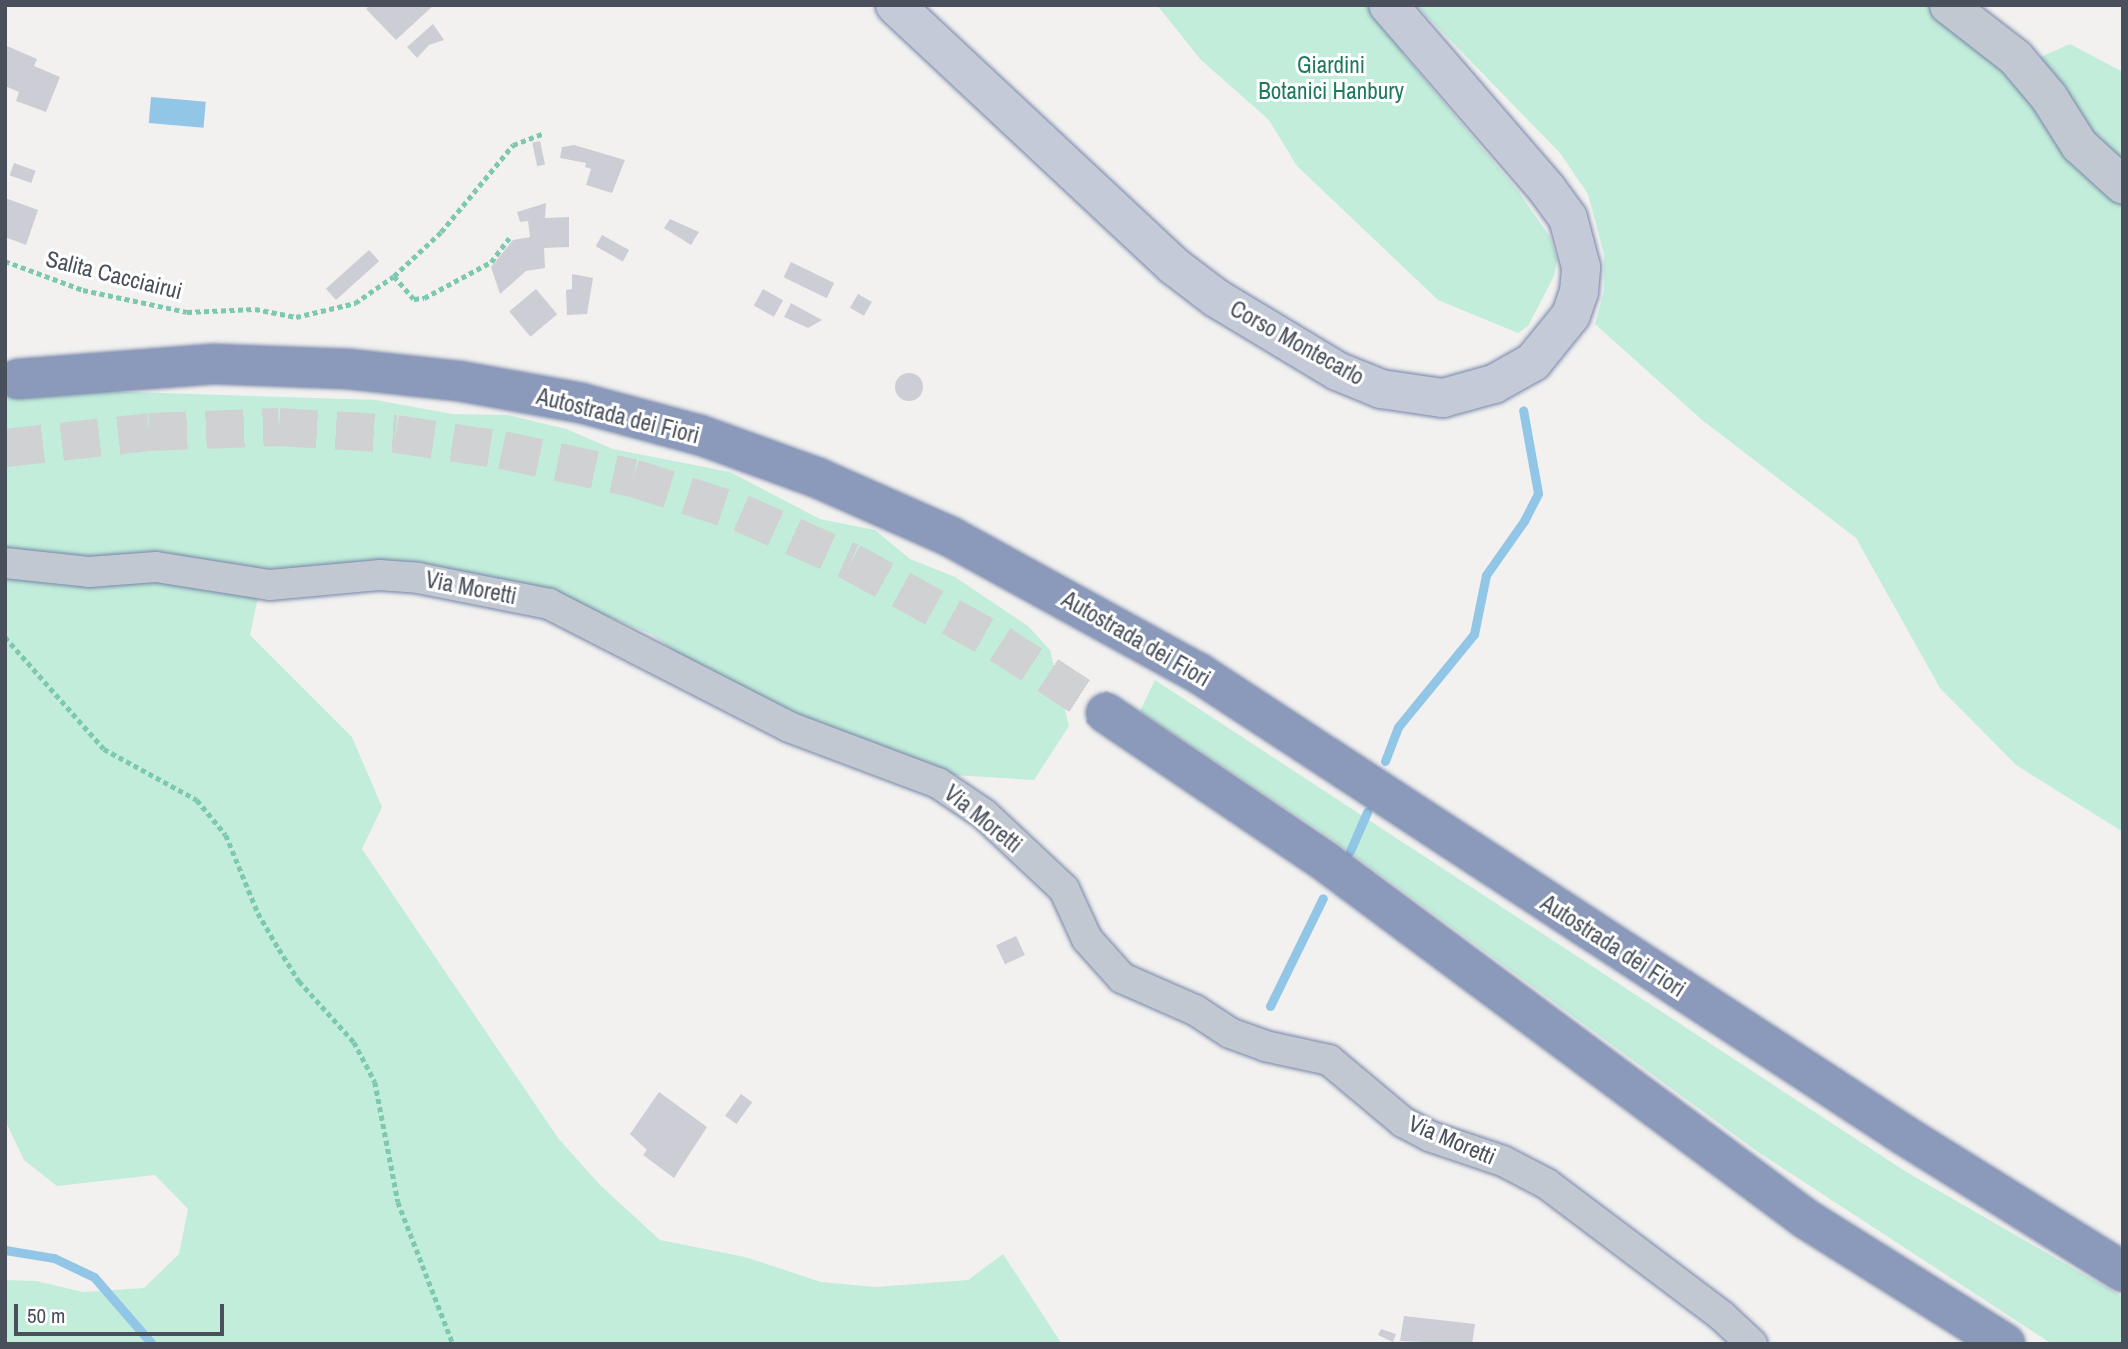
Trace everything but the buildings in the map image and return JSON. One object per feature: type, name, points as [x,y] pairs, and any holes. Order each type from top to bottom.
[{"type":"highway","name":"Autostrada dei Fiori","points":[[18,380],[213,364],[348,369],[459,381],[581,403],[700,435],[818,478],[963,543],[1196,673],[1904,1135],[2123,1272]]},
{"type":"highway","points":[[1106,713],[1325,862],[1806,1219],[2005,1344]]},
{"type":"main road","name":"Corso Montecarlo","points":[[895,5],[1174,266],[1216,298],[1337,371],[1413,396],[1443,398],[1494,384],[1533,362],[1571,315],[1579,292],[1581,267],[1568,218],[1388,5]]},
{"type":"street","points":[[1948,5],[2015,57],[2048,96],[2079,145],[2123,185]]},
{"type":"street","name":"Via Moretti","points":[[5,563],[89,572],[156,567],[270,585],[379,575],[418,578],[549,604],[789,727],[938,783],[984,814],[1064,889],[1087,939],[1122,978],[1195,1010],[1230,1033],[1265,1046],[1329,1060],[1403,1122],[1429,1136],[1503,1161],[1547,1184],[1722,1316],[1752,1344]]},
{"type":"path","name":"Salita Cacciairui","points":[[5,261],[83,290],[187,312],[255,309],[296,317],[355,303],[394,276],[441,232],[513,145],[542,134]]},
{"type":"path","points":[[394,276],[414,299],[424,298],[491,262],[509,237]]},
{"type":"path","points":[[5,637],[104,749],[197,800],[226,835],[258,913],[279,949],[299,981],[354,1042],[370,1070],[386,1128],[398,1202],[453,1344]]},
{"type":"green space","name":"Giardini Botanici Hanbury","points":[[1157,5],[1396,5],[1403,54],[1518,191],[1550,237],[1557,260],[1554,276],[1528,326],[1518,333],[1438,300],[1297,166],[1269,120],[1201,60]]},
{"type":"green space","points":[[1416,5],[1933,5],[2006,62],[2123,198],[2123,832],[2016,765],[1940,688],[1856,538],[1702,420],[1595,324],[1604,291],[1604,254],[1588,194],[1560,153]]},
{"type":"green space","points":[[2070,44],[2123,72],[2123,165],[2090,137],[2065,86],[2038,58]]},
{"type":"green space","points":[[37,389],[376,400],[452,414],[508,415],[566,429],[613,449],[730,472],[820,519],[875,530],[910,559],[955,577],[1028,626],[1050,650],[1069,726],[1034,780],[937,774],[712,678],[651,634],[575,603],[475,574],[305,571],[259,593],[250,635],[352,737],[382,807],[362,849],[558,1138],[600,1185],[660,1240],[745,1257],[821,1282],[875,1287],[968,1280],[1003,1254],[1062,1344],[5,1344],[5,1280],[36,1281],[83,1292],[144,1288],[179,1254],[188,1209],[155,1175],[57,1186],[24,1160],[5,1120],[5,394]]},
{"type":"green space","points":[[1155,680],[1908,1173],[2123,1297],[2123,1344],[2052,1344],[1758,1152],[1326,835],[1140,711]]},
{"type":"water","points":[[151,97],[206,102],[204,128],[149,123]]},
{"type":"waterway","points":[[1385,761],[1398,727],[1474,634],[1486,575],[1524,521],[1538,493],[1523,410]]},
{"type":"waterway","points":[[1350,851],[1367,812]]},
{"type":"waterway","points":[[1270,1006],[1323,898]]},
{"type":"waterway","points":[[5,1250],[54,1258],[94,1277],[152,1344]]},
{"type":"tunnel","points":[[5,448],[149,432],[279,427],[396,434],[502,450],[633,478],[741,513],[851,562],[1000,644],[1106,713]]}]
